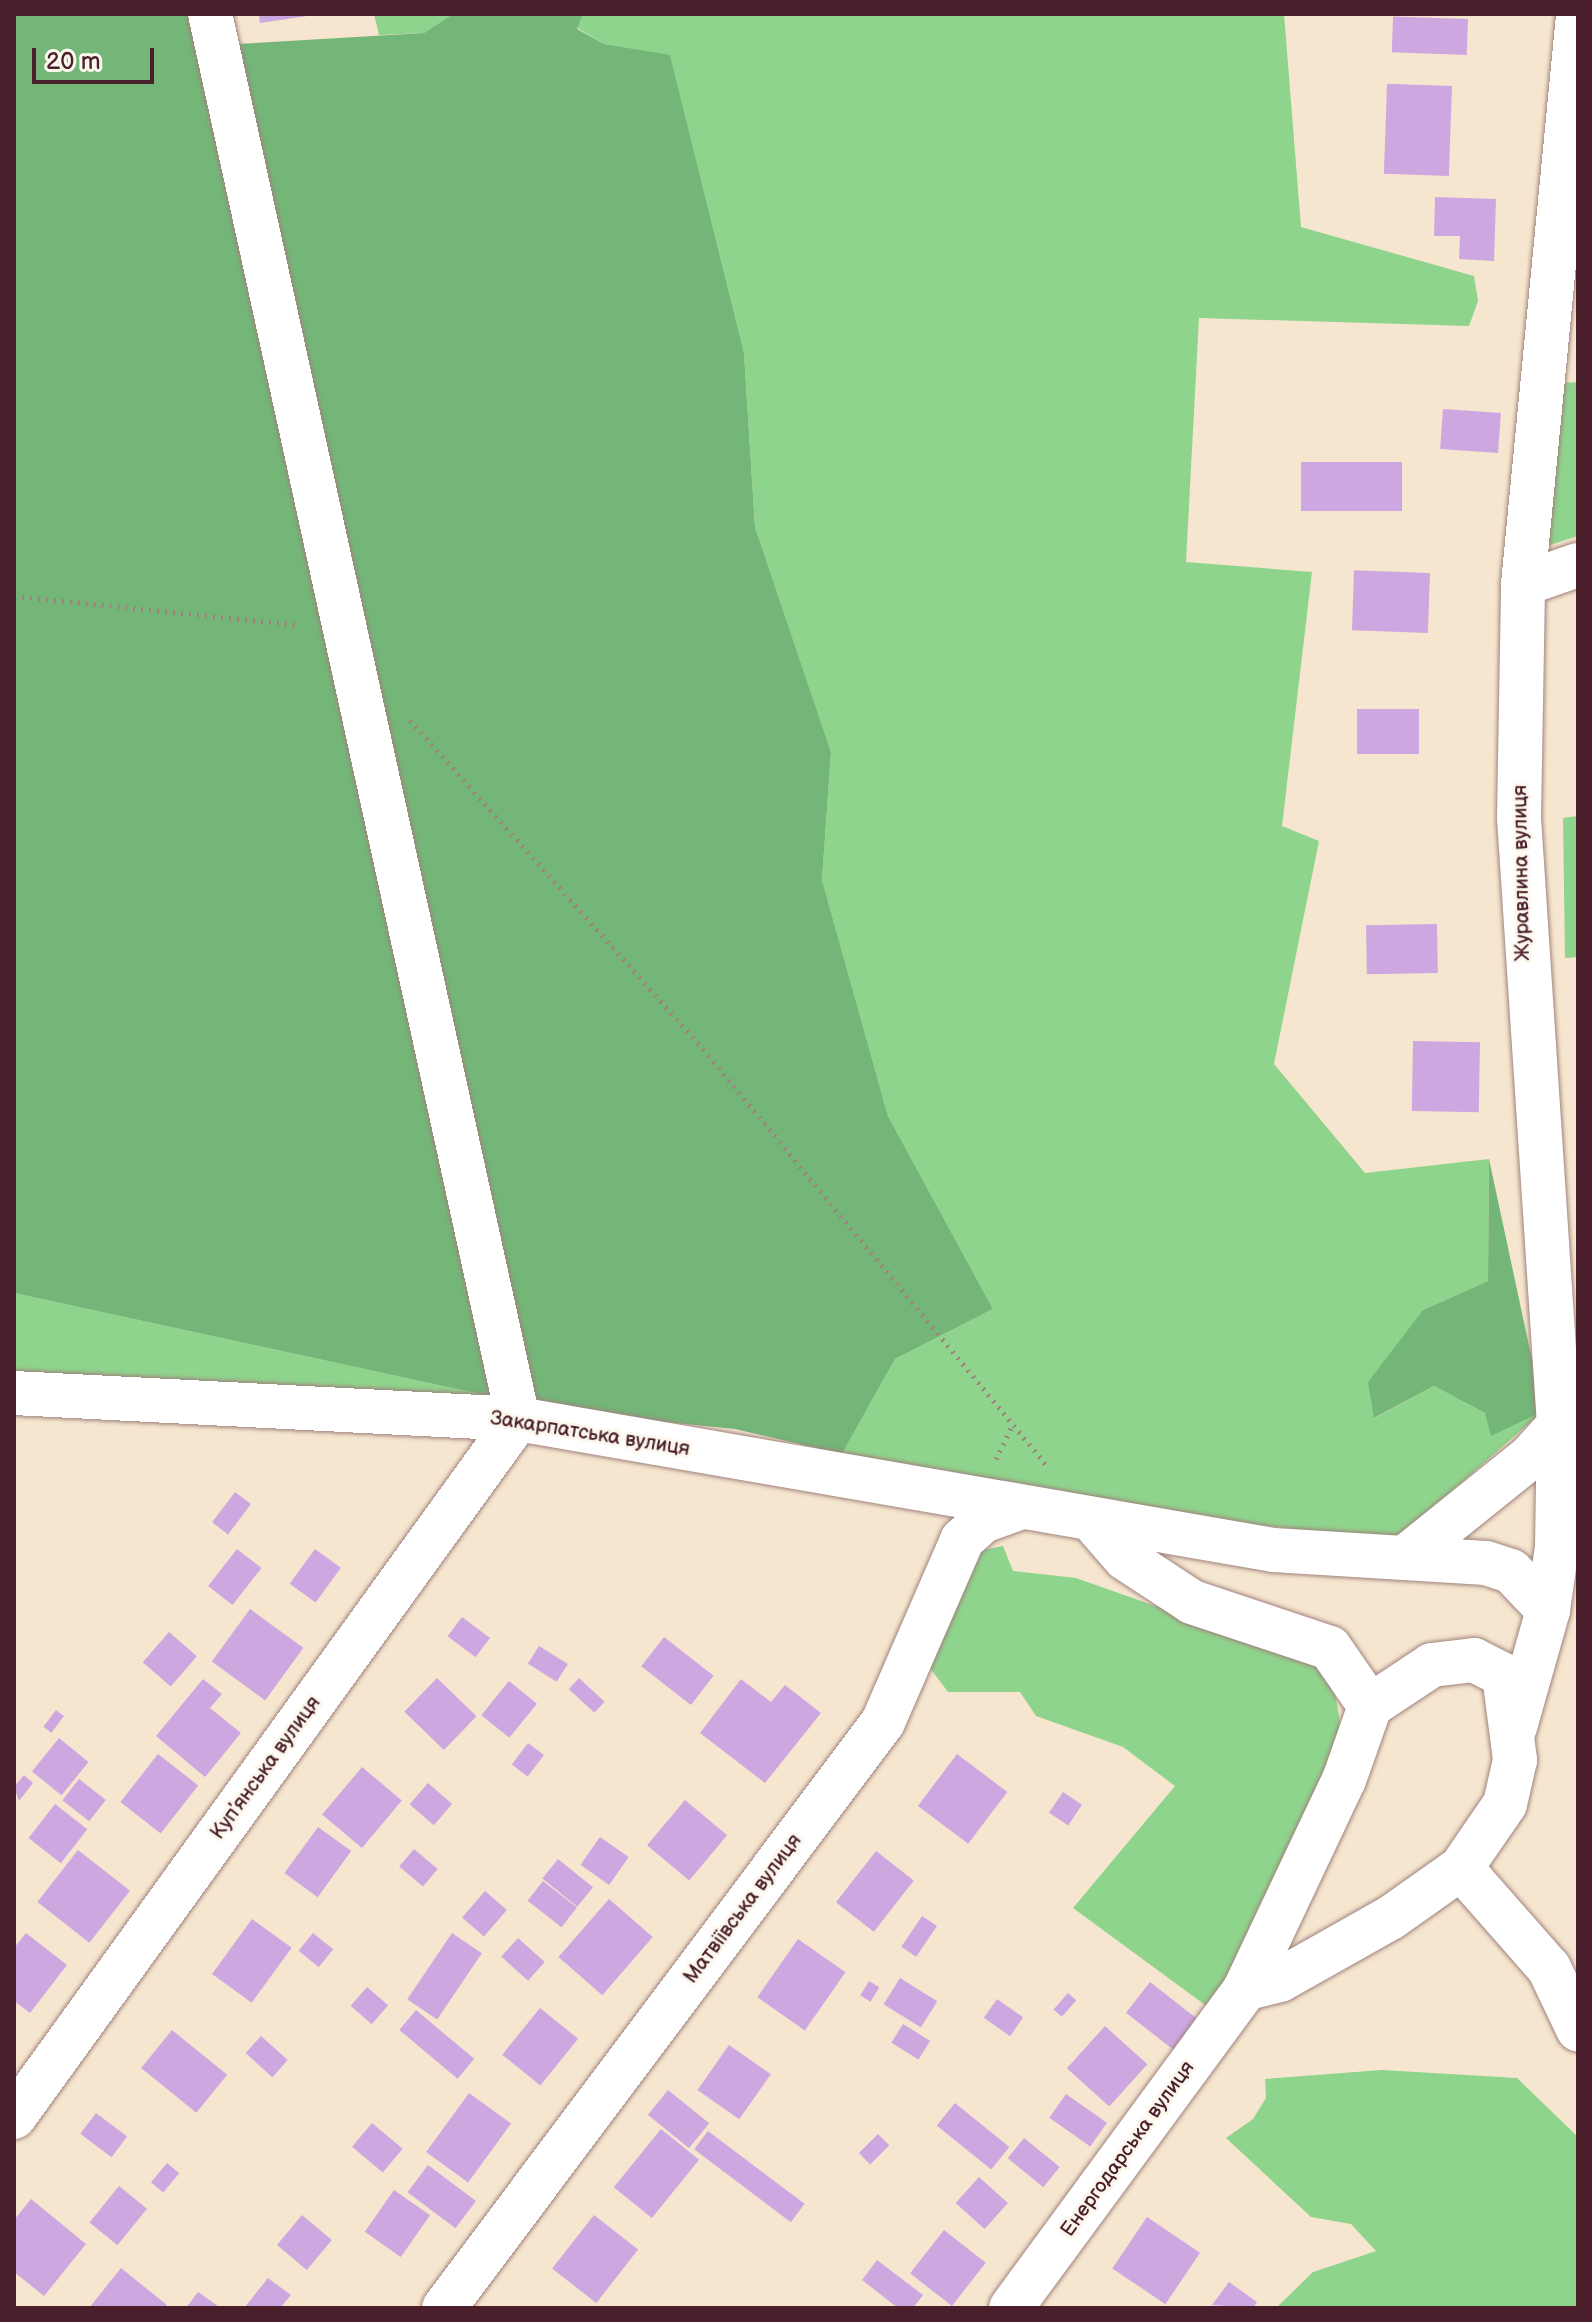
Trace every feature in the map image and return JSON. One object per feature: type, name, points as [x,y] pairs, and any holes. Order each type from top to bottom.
[{"type":"street","name":"Журавлина вулиця","points":[[1515,1727],[1548,1610],[1559,1425],[1524,971],[1523,584],[1578,16]]},
{"type":"street","points":[[212,30],[518,1419]]},
{"type":"street","points":[[1523,584],[1578,565]]},
{"type":"street","name":"Закарпатська вулиця","points":[[14,1393],[518,1419],[1273,1550],[1407,1556],[1511,1571],[1548,1610]]},
{"type":"street","name":"Купʼянська вулиця","points":[[14,2117],[518,1419]]},
{"type":"street","points":[[1407,1556],[1530,1457],[1559,1425]]},
{"type":"street","name":"Матвіївська вулиця","points":[[444,2308],[883,1722],[962,1540],[1019,1508]]},
{"type":"street","points":[[1092,1520],[1125,1558],[1192,1602],[1330,1648],[1370,1706],[1432,1665],[1474,1660],[1504,1675],[1515,1727],[1505,1804],[1461,1868],[1390,1918],[1280,1980],[1245,1989]]},
{"type":"street","name":"Енергодарська вулиця","points":[[1011,2308],[1245,1989],[1344,1780],[1370,1706]]},
{"type":"street","points":[[1461,1868],[1549,1968],[1578,2029]]},
{"type":"path","points":[[14,596],[346,629]]},
{"type":"path","points":[[406,715],[708,1055],[1092,1520]]},
{"type":"green space","points":[[201,14],[503,1399],[14,1293],[14,16]]},
{"type":"green space","points":[[374,14],[453,14],[424,33],[379,35]]},
{"type":"green space","points":[[453,14],[583,14],[577,29],[604,44],[670,55],[744,353],[755,527],[831,752],[822,880],[888,1116],[993,1309],[895,1359],[842,1454],[735,1429],[527,1408],[220,45],[424,33]]},
{"type":"green space","points":[[583,14],[1284,14],[1301,227],[1474,276],[1478,301],[1469,326],[1199,318],[1186,562],[1312,572],[1282,826],[1319,841],[1274,1064],[1365,1173],[1489,1159],[1488,1281],[1423,1310],[1375,1418],[1434,1386],[1485,1413],[1543,1411],[1396,1540],[1068,1504],[842,1454],[895,1359],[993,1309],[888,1116],[822,880],[831,752],[755,527],[744,353],[670,56],[604,44],[577,28]]},
{"type":"green space","points":[[1578,382],[1578,536],[1547,546],[1559,383]]},
{"type":"green space","points":[[1578,816],[1578,957],[1565,958],[1563,818]]},
{"type":"green space","points":[[1489,1159],[1543,1411],[1491,1436],[1485,1413],[1434,1386],[1374,1418],[1368,1382],[1423,1310],[1488,1281]]},
{"type":"green space","points":[[14,1293],[503,1399],[14,1385]]},
{"type":"green space","points":[[1003,1546],[1013,1571],[1076,1578],[1319,1664],[1336,1698],[1343,1741],[1216,2013],[1073,1908],[1175,1786],[1123,1747],[1036,1716],[1020,1692],[948,1692],[927,1664],[977,1551]]},
{"type":"green space","points":[[1382,2070],[1517,2078],[1578,2137],[1576,2308],[1276,2308],[1313,2272],[1376,2251],[1351,2224],[1311,2217],[1226,2138],[1253,2119],[1266,2098],[1265,2079]]},
{"type":"building","points":[[259,14],[307,14],[307,16],[260,23]]},
{"type":"building","points":[[1393,16],[1468,19],[1467,55],[1392,52]]},
{"type":"building","points":[[1387,84],[1452,86],[1449,176],[1384,174]]},
{"type":"building","points":[[1435,197],[1496,199],[1494,261],[1459,259],[1460,236],[1434,236]]},
{"type":"building","points":[[1443,409],[1501,413],[1498,453],[1440,449]]},
{"type":"building","points":[[1301,462],[1402,462],[1402,511],[1301,511]]},
{"type":"building","points":[[1354,570],[1430,573],[1428,633],[1352,630]]},
{"type":"building","points":[[1357,709],[1419,709],[1419,754],[1357,754]]},
{"type":"building","points":[[1437,924],[1438,973],[1367,974],[1366,925]]},
{"type":"building","points":[[1413,1041],[1480,1042],[1479,1112],[1412,1111]]},
{"type":"building","points":[[235,1492],[251,1504],[228,1534],[212,1522]]},
{"type":"building","points":[[237,1549],[261,1568],[232,1605],[208,1586]]},
{"type":"building","points":[[315,1549],[341,1568],[316,1603],[290,1584]]},
{"type":"building","points":[[250,1609],[303,1648],[265,1700],[212,1662]]},
{"type":"building","points":[[462,1617],[490,1638],[476,1657],[448,1636]]},
{"type":"building","points":[[169,1632],[197,1656],[171,1686],[143,1662]]},
{"type":"building","points":[[664,1637],[714,1676],[691,1705],[641,1666]]},
{"type":"building","points":[[539,1646],[568,1664],[557,1682],[528,1664]]},
{"type":"building","points":[[437,1678],[477,1716],[444,1750],[404,1712]]},
{"type":"building","points":[[579,1678],[605,1702],[594,1713],[569,1689]]},
{"type":"building","points":[[203,1679],[222,1694],[210,1708],[241,1733],[205,1777],[156,1736]]},
{"type":"building","points":[[741,1679],[771,1702],[785,1685],[821,1713],[765,1783],[700,1733]]},
{"type":"building","points":[[509,1681],[537,1704],[509,1738],[481,1715]]},
{"type":"building","points":[[56,1710],[64,1716],[51,1733],[43,1727]]},
{"type":"building","points":[[59,1738],[89,1762],[61,1795],[32,1771]]},
{"type":"building","points":[[528,1743],[544,1755],[528,1777],[512,1765]]},
{"type":"building","points":[[158,1754],[198,1785],[161,1833],[120,1802]]},
{"type":"building","points":[[957,1754],[1007,1792],[968,1844],[918,1806]]},
{"type":"building","points":[[362,1767],[402,1800],[362,1848],[322,1814]]},
{"type":"building","points":[[24,1775],[33,1783],[19,1801],[14,1787]]},
{"type":"building","points":[[79,1779],[106,1800],[89,1821],[62,1800]]},
{"type":"building","points":[[428,1783],[452,1804],[434,1825],[410,1804]]},
{"type":"building","points":[[1063,1792],[1082,1805],[1068,1826],[1049,1813]]},
{"type":"building","points":[[685,1800],[727,1835],[689,1881],[647,1845]]},
{"type":"building","points":[[55,1804],[87,1829],[61,1863],[29,1838]]},
{"type":"building","points":[[318,1827],[351,1851],[318,1897],[284,1873]]},
{"type":"building","points":[[600,1837],[629,1857],[609,1885],[580,1865]]},
{"type":"building","points":[[414,1849],[438,1869],[423,1887],[399,1867]]},
{"type":"building","points":[[78,1850],[130,1891],[89,1943],[37,1902]]},
{"type":"building","points":[[876,1851],[914,1881],[874,1932],[836,1902]]},
{"type":"building","points":[[558,1859],[593,1887],[577,1907],[542,1878]]},
{"type":"building","points":[[543,1881],[577,1907],[561,1927],[528,1901]]},
{"type":"building","points":[[485,1891],[507,1910],[484,1936],[462,1917]]},
{"type":"building","points":[[609,1899],[653,1937],[602,1995],[558,1957]]},
{"type":"building","points":[[922,1916],[937,1926],[916,1957],[901,1947]]},
{"type":"building","points":[[252,1919],[292,1948],[252,2003],[212,1974]]},
{"type":"building","points":[[26,1933],[67,1965],[30,2013],[14,2001],[14,1948]]},
{"type":"building","points":[[313,1933],[333,1949],[319,1967],[299,1951]]},
{"type":"building","points":[[452,1933],[482,1953],[437,2019],[407,1999]]},
{"type":"building","points":[[518,1938],[545,1962],[528,1981],[501,1957]]},
{"type":"building","points":[[798,1939],[846,1972],[805,2030],[757,1997]]},
{"type":"building","points":[[900,1978],[937,2001],[921,2028],[884,2004]]},
{"type":"building","points":[[869,1981],[879,1987],[871,2002],[860,1996]]},
{"type":"building","points":[[1150,1982],[1198,2020],[1174,2050],[1126,2013]]},
{"type":"building","points":[[367,1987],[388,2005],[372,2024],[351,2006]]},
{"type":"building","points":[[1068,1993],[1076,2000],[1062,2017],[1054,2010]]},
{"type":"building","points":[[997,1999],[1023,2017],[1010,2036],[984,2018]]},
{"type":"building","points":[[540,2008],[578,2039],[540,2085],[502,2055]]},
{"type":"building","points":[[416,2010],[474,2059],[458,2079],[399,2030]]},
{"type":"building","points":[[903,2024],[930,2041],[918,2060],[891,2043]]},
{"type":"building","points":[[1105,2026],[1147,2064],[1109,2106],[1067,2068]]},
{"type":"building","points":[[172,2030],[227,2075],[196,2113],[141,2068]]},
{"type":"building","points":[[261,2036],[288,2060],[272,2077],[246,2053]]},
{"type":"building","points":[[729,2045],[771,2074],[739,2119],[697,2090]]},
{"type":"building","points":[[668,2090],[709,2123],[689,2148],[648,2115]]},
{"type":"building","points":[[469,2093],[511,2124],[468,2183],[426,2152]]},
{"type":"building","points":[[1066,2094],[1107,2123],[1090,2146],[1049,2118]]},
{"type":"building","points":[[955,2103],[1009,2147],[991,2170],[937,2126]]},
{"type":"building","points":[[96,2113],[127,2136],[111,2157],[80,2134]]},
{"type":"building","points":[[372,2123],[403,2149],[383,2172],[352,2147]]},
{"type":"building","points":[[661,2129],[699,2160],[652,2218],[614,2187]]},
{"type":"building","points":[[708,2131],[805,2204],[791,2222],[694,2149]]},
{"type":"building","points":[[878,2134],[889,2145],[870,2164],[859,2153]]},
{"type":"building","points":[[1024,2138],[1060,2167],[1043,2187],[1008,2158]]},
{"type":"building","points":[[167,2163],[179,2173],[163,2192],[151,2182]]},
{"type":"building","points":[[428,2165],[476,2201],[455,2228],[408,2192]]},
{"type":"building","points":[[979,2177],[1008,2203],[985,2229],[956,2203]]},
{"type":"building","points":[[119,2186],[147,2209],[117,2245],[89,2223]]},
{"type":"building","points":[[394,2190],[430,2215],[401,2257],[365,2232]]},
{"type":"building","points":[[31,2199],[86,2244],[44,2296],[14,2272],[14,2220]]},
{"type":"building","points":[[302,2215],[332,2240],[307,2270],[277,2245]]},
{"type":"building","points":[[594,2215],[638,2249],[596,2303],[552,2269]]},
{"type":"building","points":[[1147,2217],[1200,2253],[1165,2304],[1112,2268]]},
{"type":"building","points":[[944,2230],[986,2263],[952,2306],[910,2273]]},
{"type":"building","points":[[877,2260],[923,2295],[913,2308],[898,2308],[862,2280]]},
{"type":"building","points":[[121,2268],[167,2305],[164,2308],[89,2308]]},
{"type":"building","points":[[268,2278],[291,2295],[280,2308],[244,2308]]},
{"type":"building","points":[[1229,2282],[1257,2302],[1253,2308],[1212,2305]]},
{"type":"building","points":[[198,2292],[221,2308],[186,2308]]}]
